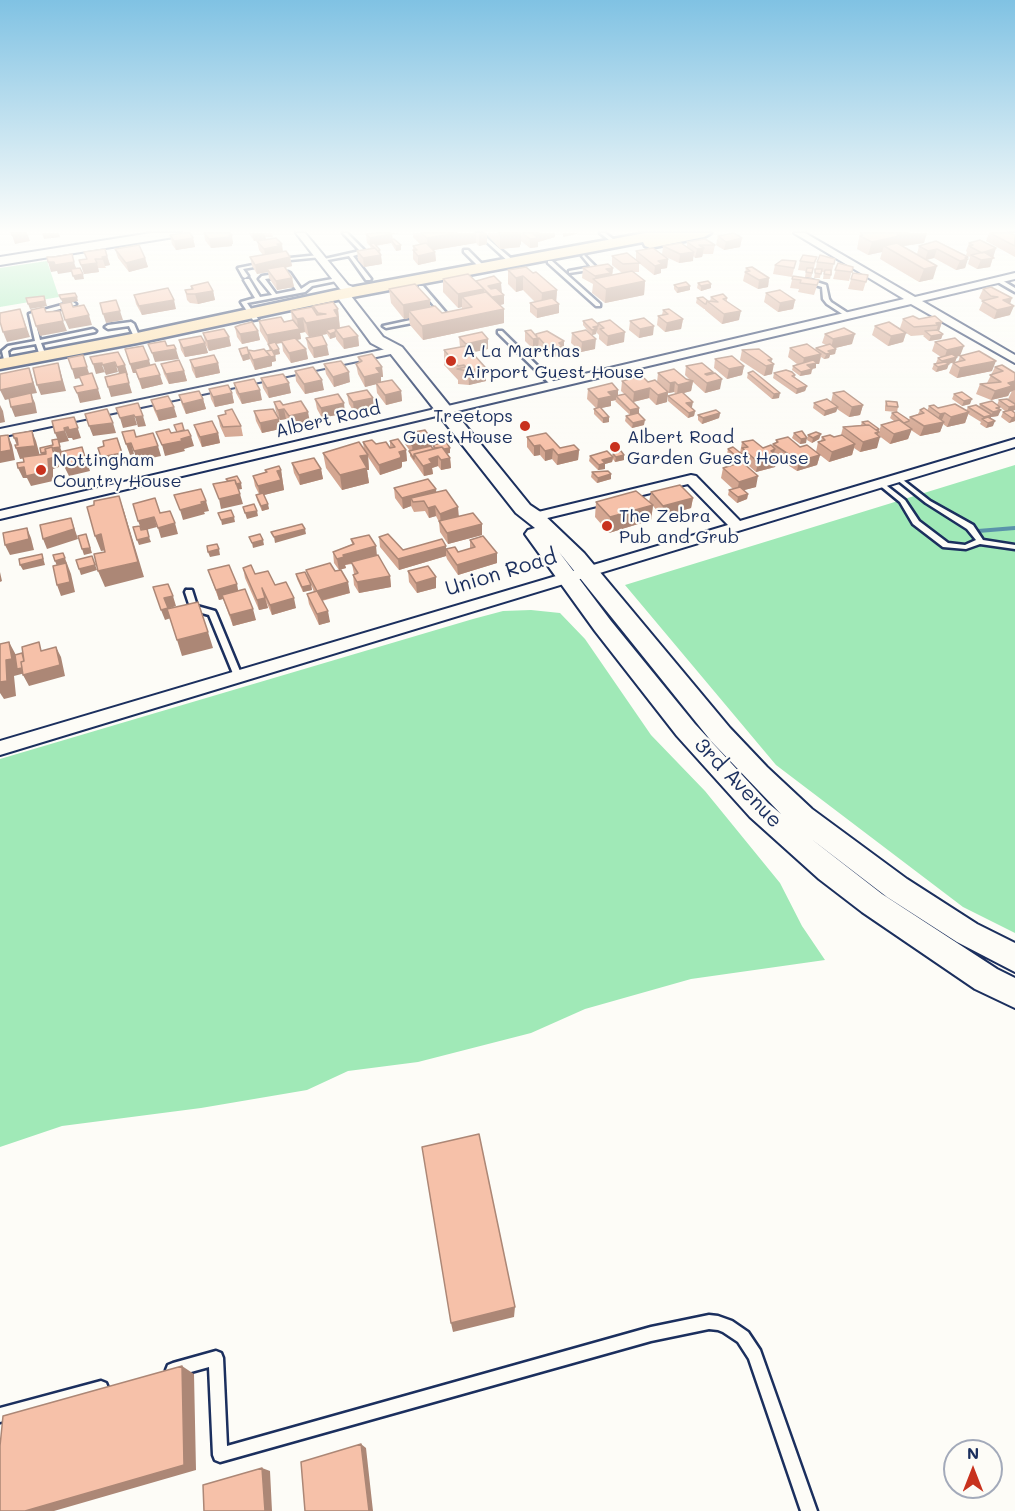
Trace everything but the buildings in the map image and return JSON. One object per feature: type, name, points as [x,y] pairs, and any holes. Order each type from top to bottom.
[{"type":"main road","points":[[4,363],[41,349],[140,337],[172,336],[254,310],[288,304]]},
{"type":"street","name":"3rd Avenue","points":[[355,304],[377,340],[395,350],[529,513],[536,536],[577,574],[722,735],[802,817],[897,888],[967,933],[1015,958]]},
{"type":"street","name":"3rd Avenue","points":[[361,304],[386,326],[393,337],[395,350]]},
{"type":"street","name":"Albert Road","points":[[0,514],[900,304]]},
{"type":"street","points":[[920,304],[1015,360]]},
{"type":"street","points":[[0,433],[395,350]]},
{"type":"street","name":"Union Road","points":[[0,748],[1015,443]]},
{"type":"street","points":[[529,513],[691,479],[736,526]]},
{"type":"street","name":"3rd Avenue","points":[[577,574],[686,730],[759,810],[829,871],[872,903],[986,979],[1015,994]]},
{"type":"lane","points":[[73,304],[31,315],[41,349],[93,331]]},
{"type":"lane","points":[[252,304],[254,310],[264,304]]},
{"type":"lane","points":[[386,326],[445,315],[435,304]]},
{"type":"lane","points":[[830,304],[849,316]]},
{"type":"lane","points":[[108,327],[131,324],[140,337]]},
{"type":"lane","points":[[500,332],[554,385]]},
{"type":"lane","points":[[897,478],[928,502],[970,527],[977,534],[979,542]]},
{"type":"lane","points":[[880,483],[903,501],[916,522],[946,546],[966,547],[979,542],[1015,546]]},
{"type":"lane","points":[[189,592],[194,608],[212,613],[238,676]]},
{"type":"lane","points":[[159,1373],[216,1358],[220,1455],[651,1334],[709,1322],[718,1323],[743,1337],[754,1355],[809,1511]]},
{"type":"lane","points":[[0,1415],[114,1385]]},
{"type":"green space","points":[[0,304],[21,304],[0,307]]},
{"type":"green space","points":[[1015,465],[1015,933],[963,907],[776,765],[625,585]]},
{"type":"green space","points":[[531,610],[560,613],[585,639],[651,735],[705,791],[780,883],[802,926],[825,960],[691,979],[585,1009],[531,1033],[418,1062],[348,1071],[307,1090],[201,1108],[62,1126],[0,1147],[0,759],[473,619],[503,611]]},
{"type":"waterway","points":[[978,531],[1015,528]]},
{"type":"place","name":"A La Marthas Airport Guest House","points":[[451,361]]},
{"type":"place","name":"Treetops Guest House","points":[[525,426]]},
{"type":"place","name":"Albert Road Garden Guest House","points":[[615,447]]},
{"type":"place","name":"Nottingham Country House","points":[[41,470]]},
{"type":"place","name":"The Zebra Pub and Grub","points":[[607,526]]}]
